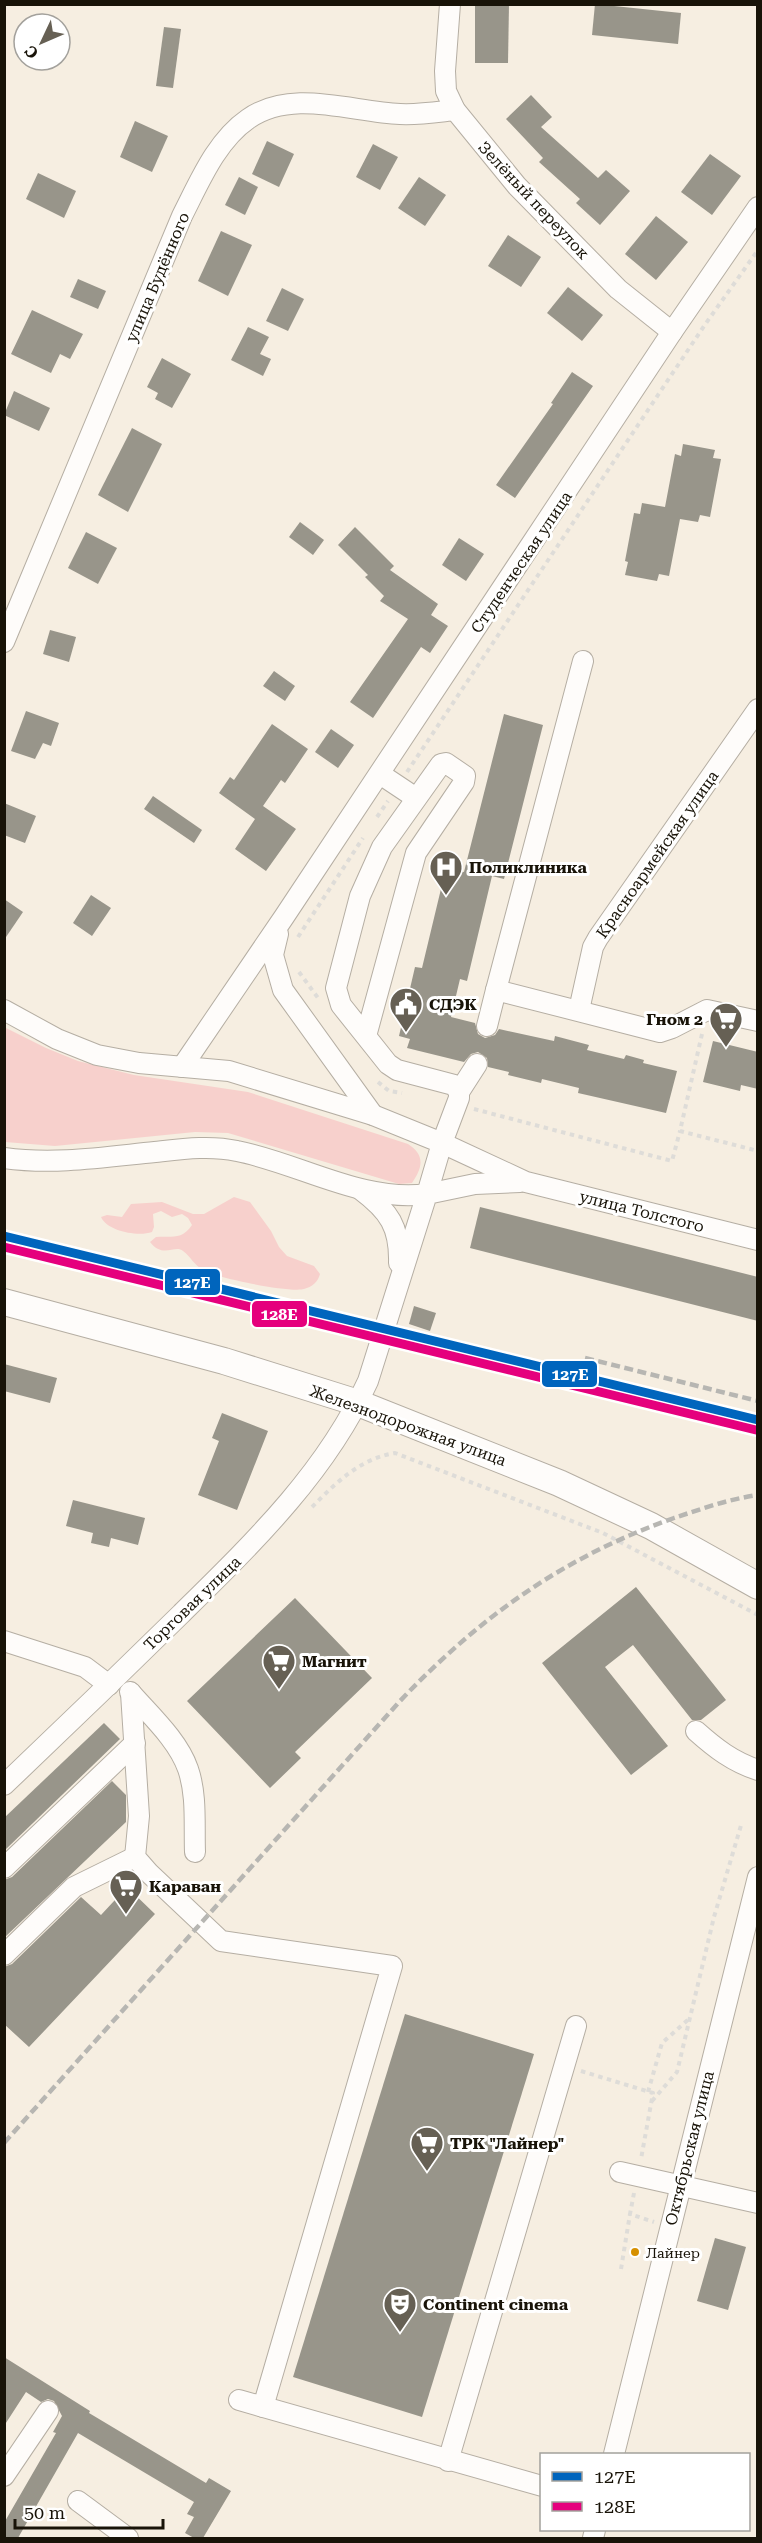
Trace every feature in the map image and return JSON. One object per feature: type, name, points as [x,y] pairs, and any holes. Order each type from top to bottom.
[{"type":"main road","name":"Железнодорожная улица","points":[[4,1302],[189,1351],[358,1403],[570,1488],[651,1526],[758,1586]]},
{"type":"street","name":"Зелёный переулок","points":[[450,4],[445,71],[446,91],[455,110],[517,186],[618,289],[672,332]]},
{"type":"street","name":"улица Будённого","points":[[4,642],[182,216],[207,168],[228,138],[246,120],[266,108],[289,104],[316,103],[400,114],[455,110]]},
{"type":"street","name":"Студенческая улица","points":[[284,917],[672,332],[758,207]]},
{"type":"street","points":[[487,1026],[583,661]]},
{"type":"street","name":"Красноармейская улица","points":[[579,1010],[597,938],[758,709]]},
{"type":"street","points":[[366,1036],[416,853],[465,782],[465,776],[446,763],[441,764],[382,847],[360,896],[336,988],[341,1005],[388,1064],[397,1070],[454,1085],[458,1098]]},
{"type":"street","points":[[380,774],[416,798]]},
{"type":"street","points":[[182,1067],[284,917]]},
{"type":"street","points":[[284,917],[275,939],[273,955],[283,990],[372,1115]]},
{"type":"street","points":[[496,990],[660,1032],[707,1010],[758,1021]]},
{"type":"street","points":[[4,1010],[57,1039],[97,1054],[139,1063],[238,1073],[372,1115],[442,1143],[526,1182]]},
{"type":"street","points":[[398,1281],[458,1098],[477,1064]]},
{"type":"street","points":[[4,1158],[72,1161],[212,1148],[235,1150],[356,1187],[402,1196],[427,1194],[475,1184],[526,1182]]},
{"type":"street","name":"улица Толстого","points":[[526,1182],[758,1240]]},
{"type":"street","points":[[356,1187],[379,1204],[389,1217],[396,1232],[399,1246],[398,1281]]},
{"type":"street","name":"Торговая улица","points":[[4,1785],[268,1527],[322,1457],[358,1403],[376,1357],[398,1281]]},
{"type":"street","points":[[4,1641],[85,1667],[131,1693],[175,1744],[188,1768],[194,1792],[195,1851]]},
{"type":"street","points":[[131,1693],[139,1816],[135,1857],[149,1873],[221,1941],[392,1966],[263,2407]]},
{"type":"street","points":[[696,1731],[720,1752],[758,1770]]},
{"type":"street","points":[[4,1868],[135,1743]]},
{"type":"street","points":[[4,1954],[74,1887],[135,1857]]},
{"type":"street","name":"Октябрьская улица","points":[[614,2453],[758,1877]]},
{"type":"street","points":[[448,2461],[576,2026]]},
{"type":"street","points":[[629,2174],[758,2203]]},
{"type":"street","points":[[239,2400],[540,2485]]},
{"type":"street","points":[[4,2476],[48,2411]]},
{"type":"street","points":[[78,2501],[128,2538]]},
{"type":"path","points":[[373,824],[704,326],[758,250]]},
{"type":"path","points":[[293,947],[366,833]]},
{"type":"path","points":[[295,966],[322,1004]]},
{"type":"path","points":[[458,1098],[672,1161],[707,1010]]},
{"type":"path","points":[[376,1078],[389,1091],[406,1093]]},
{"type":"path","points":[[680,1131],[758,1151]]},
{"type":"path","points":[[304,1514],[345,1474],[382,1455],[395,1453],[603,1533],[758,1615]]},
{"type":"path","points":[[652,2101],[677,2072],[714,1917],[742,1822]]},
{"type":"path","points":[[648,2092],[662,2043],[691,2016]]},
{"type":"path","points":[[564,2066],[653,2093],[629,2174],[630,2214],[621,2269]]},
{"type":"path","points":[[630,2214],[670,2227]]},
{"type":"shaded area","points":[[4,1027],[78,1061],[134,1075],[248,1092],[408,1144],[420,1157],[420,1167],[412,1183],[399,1184],[228,1133],[195,1132],[55,1146],[5,1142]]},
{"type":"shaded area","points":[[234,1197],[250,1202],[287,1256],[314,1266],[320,1274],[314,1284],[296,1290],[237,1281],[203,1270],[180,1249],[160,1250],[155,1247],[150,1242],[156,1237],[176,1236],[188,1230],[192,1225],[182,1214],[172,1217],[161,1211],[153,1214],[152,1232],[139,1234],[116,1229],[104,1222],[101,1217],[107,1215],[122,1217],[131,1204],[162,1202],[193,1214],[204,1214]]},
{"type":"building","points":[[475,4],[509,4],[508,63],[475,63]]},
{"type":"building","points":[[595,4],[681,13],[678,44],[592,35]]},
{"type":"building","points":[[164,27],[181,29],[173,88],[156,86]]},
{"type":"building","points":[[531,95],[552,117],[541,127],[598,178],[606,170],[630,191],[600,225],[576,203],[580,199],[539,162],[543,158],[506,119]]},
{"type":"building","points":[[135,121],[168,136],[152,172],[120,157]]},
{"type":"building","points":[[267,141],[294,154],[279,187],[252,174]]},
{"type":"building","points":[[373,144],[398,157],[380,190],[356,177]]},
{"type":"building","points":[[710,154],[741,176],[712,215],[681,192]]},
{"type":"building","points":[[38,173],[76,191],[64,218],[26,199]]},
{"type":"building","points":[[239,177],[258,187],[245,215],[225,205]]},
{"type":"building","points":[[419,177],[446,195],[425,226],[398,208]]},
{"type":"building","points":[[656,216],[688,242],[656,280],[625,254]]},
{"type":"building","points":[[221,231],[252,245],[228,296],[198,281]]},
{"type":"building","points":[[508,235],[541,257],[521,287],[488,266]]},
{"type":"building","points":[[78,279],[106,291],[98,309],[70,297]]},
{"type":"building","points":[[568,287],[603,315],[582,341],[547,313]]},
{"type":"building","points":[[282,288],[304,299],[288,331],[266,321]]},
{"type":"building","points":[[32,310],[83,334],[70,359],[60,354],[51,373],[11,354]]},
{"type":"building","points":[[248,327],[269,337],[260,354],[271,359],[263,376],[231,360]]},
{"type":"building","points":[[162,358],[191,374],[172,408],[155,399],[158,393],[147,387]]},
{"type":"building","points":[[572,372],[593,386],[515,498],[496,485],[553,404],[551,403]]},
{"type":"building","points":[[14,391],[50,408],[39,431],[4,415]]},
{"type":"building","points":[[132,428],[162,444],[128,512],[98,495]]},
{"type":"building","points":[[683,444],[715,450],[713,458],[721,459],[710,517],[700,515],[698,522],[680,519],[669,576],[659,574],[657,581],[625,575],[628,562],[625,561],[634,513],[640,514],[642,503],[665,507],[675,454],[681,456]]},
{"type":"building","points":[[300,522],[324,540],[313,555],[289,537]]},
{"type":"building","points":[[355,527],[394,566],[390,570],[438,604],[431,615],[448,626],[430,653],[421,647],[373,718],[350,702],[408,619],[380,601],[384,596],[365,577],[368,575],[338,545]]},
{"type":"building","points":[[86,532],[117,548],[98,584],[68,568]]},
{"type":"building","points":[[459,538],[484,554],[466,581],[442,565]]},
{"type":"building","points":[[50,630],[76,637],[69,662],[43,654]]},
{"type":"building","points":[[274,671],[295,686],[285,701],[263,686]]},
{"type":"building","points":[[26,711],[59,723],[51,746],[43,743],[35,759],[11,751]]},
{"type":"building","points":[[504,714],[543,725],[504,879],[492,876],[467,981],[460,979],[451,1017],[475,1023],[478,1034],[485,1038],[495,1035],[499,1029],[554,1041],[555,1036],[589,1045],[587,1050],[624,1059],[626,1055],[644,1060],[643,1063],[677,1071],[666,1113],[578,1093],[579,1088],[542,1079],[541,1083],[508,1075],[509,1072],[488,1067],[487,1058],[478,1052],[471,1054],[464,1062],[407,1048],[410,1039],[399,1036],[415,967],[422,968],[446,868],[464,872]]},
{"type":"building","points":[[272,724],[308,749],[285,783],[281,780],[263,806],[296,829],[266,871],[235,849],[255,819],[219,793],[230,777],[234,780]]},
{"type":"building","points":[[331,729],[354,745],[338,768],[315,752]]},
{"type":"building","points":[[153,796],[202,830],[194,843],[144,809]]},
{"type":"building","points":[[4,803],[36,816],[25,843],[4,835]]},
{"type":"building","points":[[91,895],[111,908],[92,936],[73,923]]},
{"type":"building","points":[[4,899],[23,912],[4,940]]},
{"type":"building","points":[[713,1041],[758,1052],[758,1089],[741,1085],[740,1091],[703,1082]]},
{"type":"building","points":[[480,1207],[758,1277],[758,1321],[470,1248]]},
{"type":"building","points":[[414,1306],[436,1313],[430,1331],[409,1324]]},
{"type":"building","points":[[4,1364],[57,1378],[50,1403],[4,1391]]},
{"type":"building","points":[[222,1413],[268,1431],[237,1510],[198,1495],[219,1441],[212,1438]]},
{"type":"building","points":[[73,1500],[145,1518],[138,1545],[111,1538],[109,1547],[91,1543],[93,1533],[66,1526]]},
{"type":"building","points":[[636,1587],[726,1700],[701,1720],[692,1720],[633,1645],[605,1667],[668,1746],[631,1775],[542,1663]]},
{"type":"building","name":"Магнит","points":[[295,1598],[372,1678],[295,1752],[301,1758],[270,1788],[187,1701]]},
{"type":"building","points":[[104,1723],[120,1739],[4,1851],[4,1818]]},
{"type":"building","points":[[112,1781],[126,1795],[126,1822],[4,1938],[4,1880],[12,1877]]},
{"type":"building","points":[[127,1887],[155,1914],[29,2047],[4,2024],[4,1967],[12,1964],[81,1897],[101,1915]]},
{"type":"building","name":"ТРК \"Лайнер\"","points":[[405,2014],[534,2054],[422,2417],[293,2377]]},
{"type":"building","points":[[715,2238],[746,2247],[728,2310],[697,2301]]},
{"type":"building","points":[[4,2357],[90,2411],[89,2413],[206,2483],[209,2478],[231,2491],[203,2538],[194,2538],[185,2533],[194,2517],[187,2514],[194,2502],[78,2433],[18,2538],[4,2538],[4,2523],[56,2433],[53,2432],[62,2416],[54,2401],[48,2399],[41,2402],[26,2392],[4,2426]]},
{"type":"railway","points":[[585,1358],[758,1401]]},
{"type":"railway","points":[[4,2143],[400,1701],[461,1642],[525,1593],[596,1551],[674,1518],[758,1495]]},
{"type":"transit line","name":"127Е","points":[[4,1236],[758,1420]]},
{"type":"transit line","name":"128Е","points":[[4,1247],[756,1430]]},
{"type":"place","name":"Поликлиника","points":[[446,896]]},
{"type":"place","name":"СДЭК","points":[[406,1033]]},
{"type":"place","name":"Гном 2","points":[[726,1048]]},
{"type":"place","name":"Магнит","points":[[279,1690]]},
{"type":"place","name":"Караван","points":[[126,1915]]},
{"type":"place","name":"ТРК \"Лайнер\"","points":[[427,2172]]},
{"type":"place","name":"Лайнер","points":[[635,2252]]},
{"type":"place","name":"Continent cinema","points":[[400,2333]]}]
